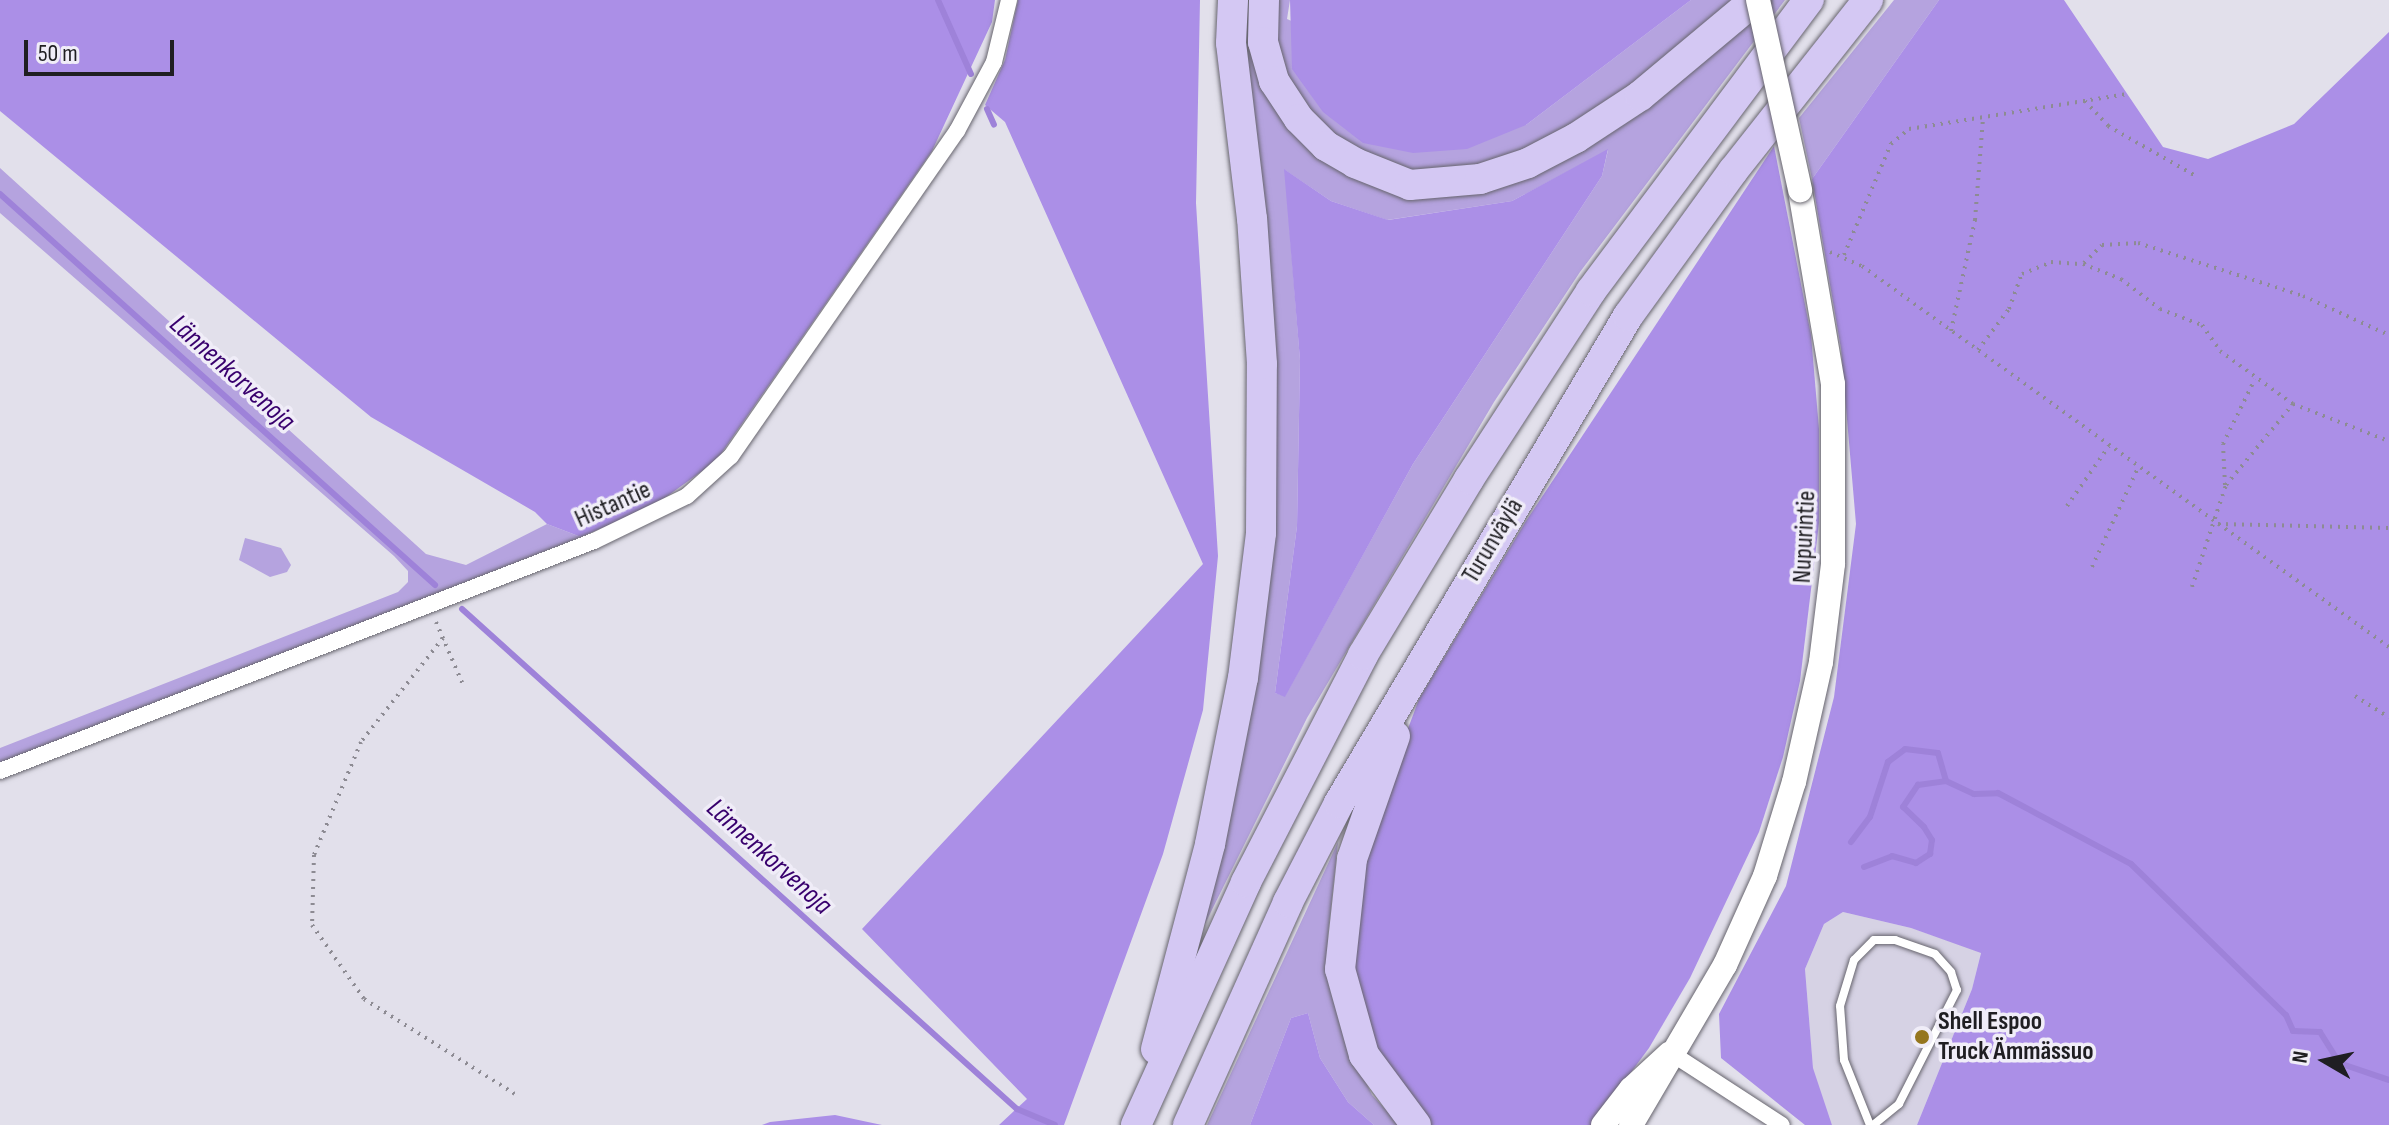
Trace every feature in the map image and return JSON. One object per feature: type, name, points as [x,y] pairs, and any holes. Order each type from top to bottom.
[{"type":"highway","points":[[1138,1120],[1210,844],[1243,678],[1261,533],[1262,364],[1252,219],[1231,43],[1233,0]]},
{"type":"highway","points":[[1264,0],[1263,42],[1274,81],[1299,119],[1326,146],[1382,178],[1410,185],[1480,179],[1528,163],[1576,138],[1640,96],[1756,0]]},
{"type":"highway","name":"Turunväylä","points":[[1138,1120],[1246,882],[1363,655],[1452,506],[1591,291],[1809,0]]},
{"type":"highway","name":"Turunväylä","points":[[1188,1125],[1288,902],[1407,685],[1628,316],[1733,171],[1868,0]]},
{"type":"highway","points":[[1407,685],[1397,730],[1352,859],[1340,969],[1364,1055],[1416,1125]]},
{"type":"main road","name":"Nupurintie","points":[[1631,1125],[1654,1093],[1671,1053],[1725,965],[1765,876],[1794,782],[1821,662],[1833,564],[1837,469],[1833,384],[1812,248],[1756,0]]},
{"type":"main road","name":"Nupurintie","points":[[1603,1125],[1631,1089],[1671,1053]]},
{"type":"street","name":"Histantie","points":[[0,771],[660,512],[711,477],[731,456],[957,131],[994,62],[1009,0]]},
{"type":"street","points":[[1671,1053],[1782,1125]]},
{"type":"lane","points":[[1874,940],[1895,940],[1935,954],[1951,972],[1957,990],[1899,1104],[1872,1125],[1844,1060],[1840,1006],[1854,960],[1874,940]]},
{"type":"path","points":[[1844,255],[1891,144],[1909,129],[2127,94]]},
{"type":"path","points":[[2085,101],[2108,126],[2196,176]]},
{"type":"path","points":[[1951,331],[1975,220],[1983,118]]},
{"type":"path","points":[[2083,264],[2102,245],[2138,243],[2303,296],[2389,335]]},
{"type":"path","points":[[1812,248],[1844,255],[2389,647]]},
{"type":"path","points":[[1978,350],[2009,309],[2022,274],[2051,262],[2083,264],[2121,279],[2160,309],[2202,325],[2220,351],[2293,404],[2389,441]]},
{"type":"path","points":[[2192,587],[2216,524],[2226,485],[2223,444],[2255,379]]},
{"type":"path","points":[[2226,485],[2293,404]]},
{"type":"path","points":[[2067,506],[2109,446]]},
{"type":"path","points":[[2092,567],[2138,468]]},
{"type":"path","points":[[2216,524],[2389,528]]},
{"type":"path","points":[[429,605],[464,687]]},
{"type":"path","points":[[443,638],[361,742],[314,855],[312,925],[364,999],[515,1094]]},
{"type":"path","points":[[2355,696],[2389,717]]},
{"type":"shaded area","points":[[0,0],[995,0],[992,22],[932,151],[716,461],[655,505],[581,537],[547,524],[535,512],[371,417],[0,111]]},
{"type":"shaded area","points":[[1018,0],[1200,0],[1196,203],[1218,556],[1203,710],[1163,854],[1064,1125],[999,1125],[1027,1099],[862,929],[1203,564],[1005,122],[985,105],[1005,60]]},
{"type":"shaded area","points":[[1242,0],[1253,0],[1292,127],[1444,193],[1656,94],[1771,0],[1785,0],[1580,272],[1494,402],[1307,718],[1195,944],[1265,572]],"holes":[[[1608,150],[1602,176],[1413,464],[1285,696],[1275,693],[1297,526],[1300,360],[1285,170],[1331,201],[1387,220],[1512,201]]]},
{"type":"shaded area","points":[[1273,0],[1290,0],[1287,19],[1526,125],[1691,0],[1741,0],[1638,86],[1545,146],[1473,171],[1424,176],[1329,137],[1281,75]]},
{"type":"shaded area","points":[[1290,0],[1691,0],[1526,125],[1467,149],[1413,153],[1363,143],[1323,112],[1292,69]]},
{"type":"shaded area","points":[[1894,0],[1939,0],[1812,179],[1799,118]]},
{"type":"shaded area","points":[[1939,0],[2064,0],[2163,147],[2208,159],[2294,124],[2389,32],[2389,1125],[1917,1125],[1972,989],[1981,953],[1911,928],[1843,912],[1824,924],[1805,969],[1813,1068],[1832,1125],[1805,1125],[1721,1058],[1719,1014],[1786,886],[1834,697],[1856,524],[1841,349],[1812,179]]},
{"type":"shaded area","points":[[1774,146],[1811,335],[1819,429],[1819,523],[1800,681],[1783,757],[1759,832],[1690,978],[1649,1048],[1592,1125],[1430,1125],[1388,1079],[1359,1017],[1352,965],[1353,913],[1377,812],[1419,699],[1526,521]]},
{"type":"shaded area","points":[[1608,149],[1602,176],[1413,464],[1285,697],[1275,693],[1297,526],[1300,360],[1284,169],[1331,201],[1388,220],[1512,201]]},
{"type":"shaded area","points":[[0,168],[426,554],[466,565],[547,524],[581,537],[0,765],[0,748],[398,592],[408,582],[408,571],[0,213]]},
{"type":"shaded area","points":[[245,538],[281,548],[291,565],[287,572],[270,577],[239,560]]},
{"type":"shaded area","points":[[1338,842],[1328,935],[1330,990],[1345,1038],[1372,1095],[1400,1125],[1374,1125],[1348,1102],[1320,1058],[1308,1013],[1291,1018],[1250,1125],[1207,1125]]},
{"type":"shaded area","points":[[1843,912],[1911,928],[1981,952],[1972,989],[1917,1125],[1832,1125],[1813,1069],[1805,969],[1824,924]]},
{"type":"shaded area","points":[[1308,1013],[1320,1058],[1348,1102],[1374,1125],[1250,1125],[1291,1018]]},
{"type":"shaded area","points":[[835,1115],[882,1125],[762,1125],[770,1122]]},
{"type":"waterway","points":[[938,0],[971,74]]},
{"type":"waterway","points":[[987,109],[994,125]]},
{"type":"waterway","name":"Lännenkorvenoja","points":[[0,194],[435,585]]},
{"type":"waterway","name":"Lännenkorvenoja","points":[[462,609],[1017,1109],[1055,1125]]},
{"type":"waterway","points":[[1851,842],[1870,817],[1888,762],[1905,749],[1938,753],[1946,781],[1974,794],[1998,793],[2131,864],[2286,1015],[2293,1031],[2320,1032],[2339,1063],[2389,1080]]},
{"type":"waterway","points":[[1864,867],[1892,856],[1916,863],[1930,854],[1932,840],[1924,827],[1903,807],[1918,785],[1946,781]]},
{"type":"place","name":"Shell Espoo Truck Ämmässuo","points":[[1922,1037]]}]
